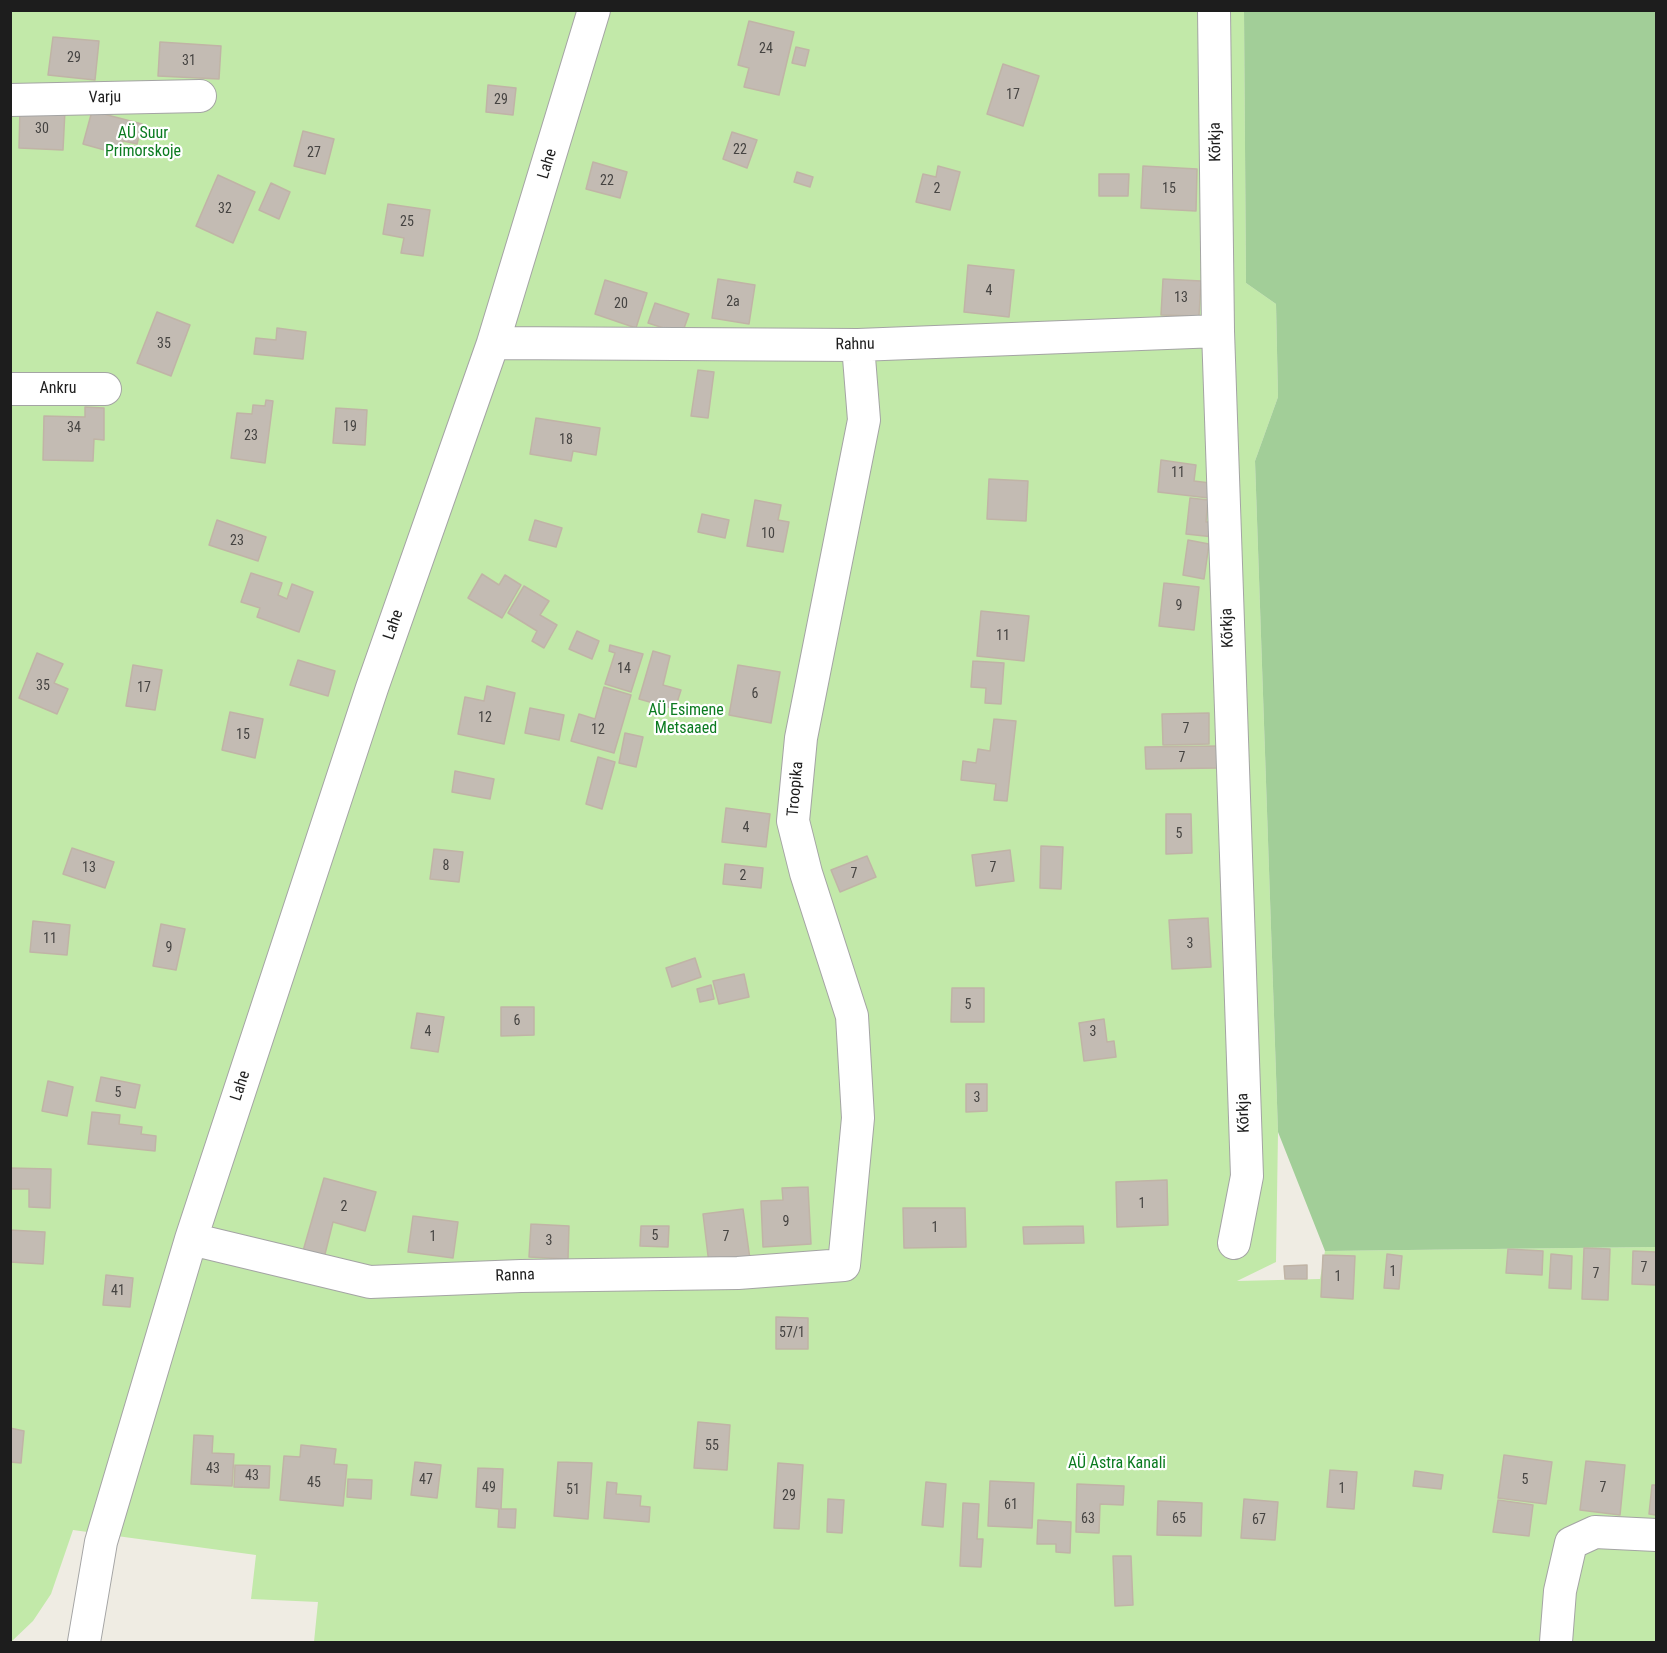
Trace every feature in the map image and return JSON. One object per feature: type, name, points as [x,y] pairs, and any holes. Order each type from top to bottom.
[{"type":"street","name":"Lahe","points":[[84,1642],[101,1542],[191,1239],[372,688],[493,343],[594,10]]},
{"type":"street","name":"Kõrkja","points":[[1214,10],[1218,331],[1246,1176],[1234,1244]]},
{"type":"street","name":"Varju","points":[[10,100],[200,96]]},
{"type":"street","name":"Rahnu","points":[[493,343],[858,345],[1218,331]]},
{"type":"street","name":"Troopika","points":[[844,1265],[858,1118],[852,1016],[806,873],[793,821],[801,738],[864,420],[858,345]]},
{"type":"street","name":"Ankru","points":[[10,389],[105,389]]},
{"type":"street","name":"Ranna","points":[[191,1239],[370,1282],[521,1276],[738,1273],[844,1265]]},
{"type":"street","points":[[1557,1642],[1560,1591],[1571,1543],[1595,1532],[1656,1535]]},
{"type":"green space","name":"AÜ Esimene Metsaaed","points":[[10,11],[1244,11],[1246,283],[1276,304],[1278,397],[1255,461],[1278,1132],[1276,1262],[1237,1281],[1320,1279],[1325,1251],[1656,1247],[1656,1642],[314,1642],[318,1602],[251,1599],[256,1555],[73,1530],[51,1594],[33,1621],[11,1642]]},
{"type":"green space","points":[[1244,11],[1656,11],[1656,1247],[1325,1251],[1278,1132],[1255,461],[1278,397],[1276,304],[1246,283]]},
{"type":"building","points":[[749,21],[794,32],[779,95],[744,87],[749,68],[738,65]]},
{"type":"building","points":[[53,37],[99,41],[95,80],[48,75]]},
{"type":"building","points":[[160,42],[221,46],[219,79],[158,76]]},
{"type":"building","points":[[796,47],[809,50],[805,66],[792,63]]},
{"type":"building","points":[[1003,64],[1039,76],[1023,126],[987,114]]},
{"type":"building","points":[[488,85],[516,88],[513,115],[486,112]]},
{"type":"building","points":[[20,108],[65,110],[63,150],[19,148]]},
{"type":"building","points":[[92,111],[142,124],[137,144],[123,141],[119,154],[83,144]]},
{"type":"building","points":[[303,131],[334,139],[325,174],[294,166]]},
{"type":"building","points":[[732,132],[757,140],[747,168],[723,159]]},
{"type":"building","points":[[593,162],[627,172],[620,198],[586,189]]},
{"type":"building","points":[[938,166],[960,172],[950,210],[916,202],[923,174],[936,177]]},
{"type":"building","points":[[1143,166],[1197,169],[1196,211],[1141,208]]},
{"type":"building","points":[[797,172],[813,177],[810,187],[794,182]]},
{"type":"building","points":[[1099,174],[1129,174],[1128,196],[1099,196]]},
{"type":"building","points":[[218,175],[255,192],[233,243],[196,226]]},
{"type":"building","points":[[271,183],[290,192],[279,219],[259,210]]},
{"type":"building","points":[[388,204],[430,210],[423,256],[401,253],[404,238],[383,234]]},
{"type":"building","points":[[968,265],[1014,270],[1009,317],[964,312]]},
{"type":"building","points":[[718,279],[755,285],[749,324],[712,318]]},
{"type":"building","points":[[1163,279],[1201,281],[1199,316],[1161,315]]},
{"type":"building","points":[[605,280],[647,293],[636,328],[595,314]]},
{"type":"building","points":[[655,303],[689,314],[682,334],[648,323]]},
{"type":"building","points":[[157,312],[190,325],[171,376],[137,363]]},
{"type":"building","points":[[277,328],[306,332],[303,359],[254,354],[256,338],[276,340]]},
{"type":"building","points":[[698,370],[714,372],[708,418],[691,416]]},
{"type":"building","points":[[266,400],[273,401],[265,463],[231,458],[237,413],[252,414],[253,405],[265,406]]},
{"type":"building","points":[[85,407],[104,408],[104,440],[94,439],[93,461],[43,460],[44,416],[85,417]]},
{"type":"building","points":[[336,408],[367,410],[365,445],[333,443]]},
{"type":"building","points":[[536,418],[600,428],[596,455],[573,451],[571,461],[530,454]]},
{"type":"building","points":[[1161,460],[1196,465],[1194,481],[1210,483],[1209,498],[1158,492]]},
{"type":"building","points":[[989,479],[1028,481],[1026,521],[987,519]]},
{"type":"building","points":[[1190,498],[1208,500],[1206,522],[1215,522],[1214,537],[1186,534]]},
{"type":"building","points":[[755,500],[781,505],[778,520],[789,522],[783,552],[747,546]]},
{"type":"building","points":[[702,514],[729,520],[725,538],[698,532]]},
{"type":"building","points":[[217,520],[266,537],[258,561],[209,545]]},
{"type":"building","points":[[535,520],[562,528],[556,547],[529,540]]},
{"type":"building","points":[[1188,540],[1209,544],[1204,579],[1183,575]]},
{"type":"building","points":[[251,573],[282,583],[278,595],[287,599],[292,584],[313,592],[299,632],[257,617],[260,608],[241,602]]},
{"type":"building","points":[[482,574],[499,585],[505,575],[521,585],[502,618],[468,598]]},
{"type":"building","points":[[1164,583],[1199,587],[1194,630],[1159,626]]},
{"type":"building","points":[[524,586],[549,601],[540,615],[557,625],[544,648],[532,641],[537,631],[508,613]]},
{"type":"building","points":[[981,611],[1029,616],[1024,661],[977,656]]},
{"type":"building","points":[[577,631],[599,641],[592,659],[569,649]]},
{"type":"building","points":[[610,645],[643,654],[631,692],[605,684],[615,653],[609,651]]},
{"type":"building","points":[[653,651],[670,656],[663,685],[681,690],[675,709],[639,699]]},
{"type":"building","points":[[37,653],[63,664],[54,683],[68,689],[57,714],[19,698]]},
{"type":"building","points":[[298,660],[335,671],[328,696],[290,685]]},
{"type":"building","points":[[973,661],[1004,663],[1001,704],[985,703],[986,688],[971,687]]},
{"type":"building","points":[[133,665],[162,670],[155,710],[126,706]]},
{"type":"building","points":[[738,665],[780,672],[771,723],[729,715]]},
{"type":"building","points":[[487,686],[515,693],[504,744],[458,734],[465,697],[484,701]]},
{"type":"building","points":[[604,687],[631,695],[614,753],[571,741],[579,714],[595,719]]},
{"type":"building","points":[[530,708],[564,715],[559,740],[525,733]]},
{"type":"building","points":[[230,712],[263,719],[255,758],[222,750]]},
{"type":"building","points":[[1209,713],[1209,744],[1163,745],[1162,714]]},
{"type":"building","points":[[994,719],[1016,721],[1007,801],[994,800],[996,784],[961,780],[963,761],[976,763],[978,749],[990,751]]},
{"type":"building","points":[[625,733],[643,737],[636,767],[619,763]]},
{"type":"building","points":[[1219,746],[1219,768],[1146,769],[1145,747]]},
{"type":"building","points":[[598,757],[615,762],[602,809],[586,804]]},
{"type":"building","points":[[455,771],[494,779],[490,799],[452,792]]},
{"type":"building","points":[[726,808],[770,814],[766,847],[722,842]]},
{"type":"building","points":[[1166,814],[1191,814],[1192,853],[1166,854]]},
{"type":"building","points":[[1041,846],[1063,847],[1061,889],[1040,888]]},
{"type":"building","points":[[72,848],[114,862],[105,888],[63,874]]},
{"type":"building","points":[[434,849],[463,852],[459,882],[430,879]]},
{"type":"building","points":[[1010,850],[1014,881],[976,886],[972,855]]},
{"type":"building","points":[[867,856],[876,877],[840,892],[831,870]]},
{"type":"building","points":[[725,864],[763,868],[761,888],[723,884]]},
{"type":"building","points":[[1208,918],[1211,967],[1172,969],[1169,920]]},
{"type":"building","points":[[33,921],[70,925],[67,955],[30,952]]},
{"type":"building","points":[[161,924],[185,929],[176,970],[153,966]]},
{"type":"building","points":[[695,958],[701,977],[672,987],[666,968]]},
{"type":"building","points":[[744,974],[749,997],[719,1004],[713,981]]},
{"type":"building","points":[[711,985],[714,999],[700,1002],[697,989]]},
{"type":"building","points":[[952,988],[984,988],[984,1022],[951,1022]]},
{"type":"building","points":[[501,1007],[534,1007],[534,1035],[501,1036]]},
{"type":"building","points":[[417,1013],[444,1017],[438,1052],[411,1048]]},
{"type":"building","points":[[1104,1019],[1107,1042],[1114,1041],[1116,1057],[1084,1061],[1079,1023]]},
{"type":"building","points":[[101,1077],[140,1085],[135,1108],[96,1101]]},
{"type":"building","points":[[48,1081],[73,1087],[67,1116],[42,1111]]},
{"type":"building","points":[[966,1084],[987,1084],[987,1111],[966,1112]]},
{"type":"building","points":[[92,1112],[120,1115],[119,1124],[142,1127],[141,1134],[156,1136],[155,1151],[88,1144]]},
{"type":"building","points":[[10,1168],[51,1169],[50,1208],[29,1207],[29,1189],[10,1189]]},
{"type":"building","points":[[324,1178],[376,1192],[365,1231],[333,1222],[324,1258],[303,1251]]},
{"type":"building","points":[[1167,1180],[1168,1225],[1117,1227],[1116,1182]]},
{"type":"building","points":[[808,1187],[811,1244],[763,1247],[761,1201],[783,1200],[782,1188]]},
{"type":"building","points":[[903,1208],[965,1208],[966,1247],[904,1248]]},
{"type":"building","points":[[743,1209],[750,1259],[709,1264],[703,1214]]},
{"type":"building","points":[[413,1216],[458,1222],[453,1258],[408,1252]]},
{"type":"building","points":[[531,1224],[569,1226],[568,1259],[529,1257]]},
{"type":"building","points":[[641,1226],[669,1226],[668,1247],[640,1246]]},
{"type":"building","points":[[1083,1226],[1084,1243],[1024,1244],[1023,1227]]},
{"type":"building","points":[[10,1230],[45,1232],[43,1264],[10,1262]]},
{"type":"building","points":[[1584,1248],[1610,1249],[1608,1300],[1582,1299]]},
{"type":"building","points":[[1508,1249],[1543,1251],[1542,1275],[1506,1273]]},
{"type":"building","points":[[1633,1251],[1656,1252],[1656,1285],[1632,1284]]},
{"type":"building","points":[[1387,1254],[1402,1256],[1399,1289],[1384,1288]]},
{"type":"building","points":[[1551,1254],[1572,1256],[1571,1289],[1549,1288]]},
{"type":"building","points":[[1323,1255],[1355,1256],[1353,1299],[1321,1297]]},
{"type":"building","points":[[1307,1265],[1307,1279],[1285,1279],[1284,1266]]},
{"type":"building","points":[[106,1275],[133,1278],[130,1307],[103,1305]]},
{"type":"building","points":[[776,1317],[808,1318],[808,1349],[776,1349]]},
{"type":"building","points":[[698,1422],[730,1425],[727,1470],[694,1468]]},
{"type":"building","points":[[10,1428],[24,1431],[21,1463],[10,1462]]},
{"type":"building","points":[[194,1435],[213,1436],[212,1453],[234,1454],[232,1486],[191,1484]]},
{"type":"building","points":[[301,1445],[336,1449],[334,1464],[347,1465],[343,1506],[280,1500],[284,1456],[300,1457]]},
{"type":"building","points":[[1504,1455],[1552,1462],[1546,1504],[1498,1498]]},
{"type":"building","points":[[1586,1461],[1625,1465],[1620,1515],[1580,1510]]},
{"type":"building","points":[[415,1462],[441,1465],[437,1498],[411,1495]]},
{"type":"building","points":[[558,1462],[592,1463],[588,1519],[554,1516]]},
{"type":"building","points":[[778,1463],[803,1465],[799,1529],[774,1528]]},
{"type":"building","points":[[235,1465],[270,1466],[269,1488],[234,1487]]},
{"type":"building","points":[[478,1468],[503,1469],[501,1509],[516,1509],[515,1528],[498,1527],[499,1509],[476,1507]]},
{"type":"building","points":[[1330,1470],[1357,1472],[1354,1509],[1327,1507]]},
{"type":"building","points":[[1415,1471],[1443,1475],[1441,1489],[1413,1486]]},
{"type":"building","points":[[348,1479],[372,1480],[371,1499],[347,1497]]},
{"type":"building","points":[[990,1481],[1034,1483],[1032,1528],[988,1526]]},
{"type":"building","points":[[607,1482],[617,1483],[616,1494],[641,1496],[640,1506],[650,1507],[649,1522],[604,1518]]},
{"type":"building","points":[[926,1482],[946,1484],[943,1527],[922,1525]]},
{"type":"building","points":[[1077,1484],[1124,1486],[1123,1505],[1100,1504],[1099,1533],[1076,1532]]},
{"type":"building","points":[[1652,1485],[1656,1485],[1656,1515],[1649,1514]]},
{"type":"building","points":[[828,1499],[844,1500],[842,1533],[827,1532]]},
{"type":"building","points":[[1244,1499],[1278,1502],[1275,1540],[1241,1538]]},
{"type":"building","points":[[1498,1500],[1533,1505],[1529,1536],[1493,1532]]},
{"type":"building","points":[[1158,1501],[1202,1503],[1201,1536],[1157,1535]]},
{"type":"building","points":[[963,1503],[979,1504],[977,1539],[983,1539],[981,1567],[960,1566]]},
{"type":"building","points":[[1038,1520],[1071,1522],[1070,1553],[1056,1552],[1056,1544],[1037,1544]]},
{"type":"building","points":[[1113,1556],[1131,1556],[1133,1605],[1115,1606]]},
{"type":"park label","name":"AÜ Suur Primorskoje","points":[[143,143]]},
{"type":"park label","name":"AÜ Astra Kanali","points":[[1117,1464]]}]
